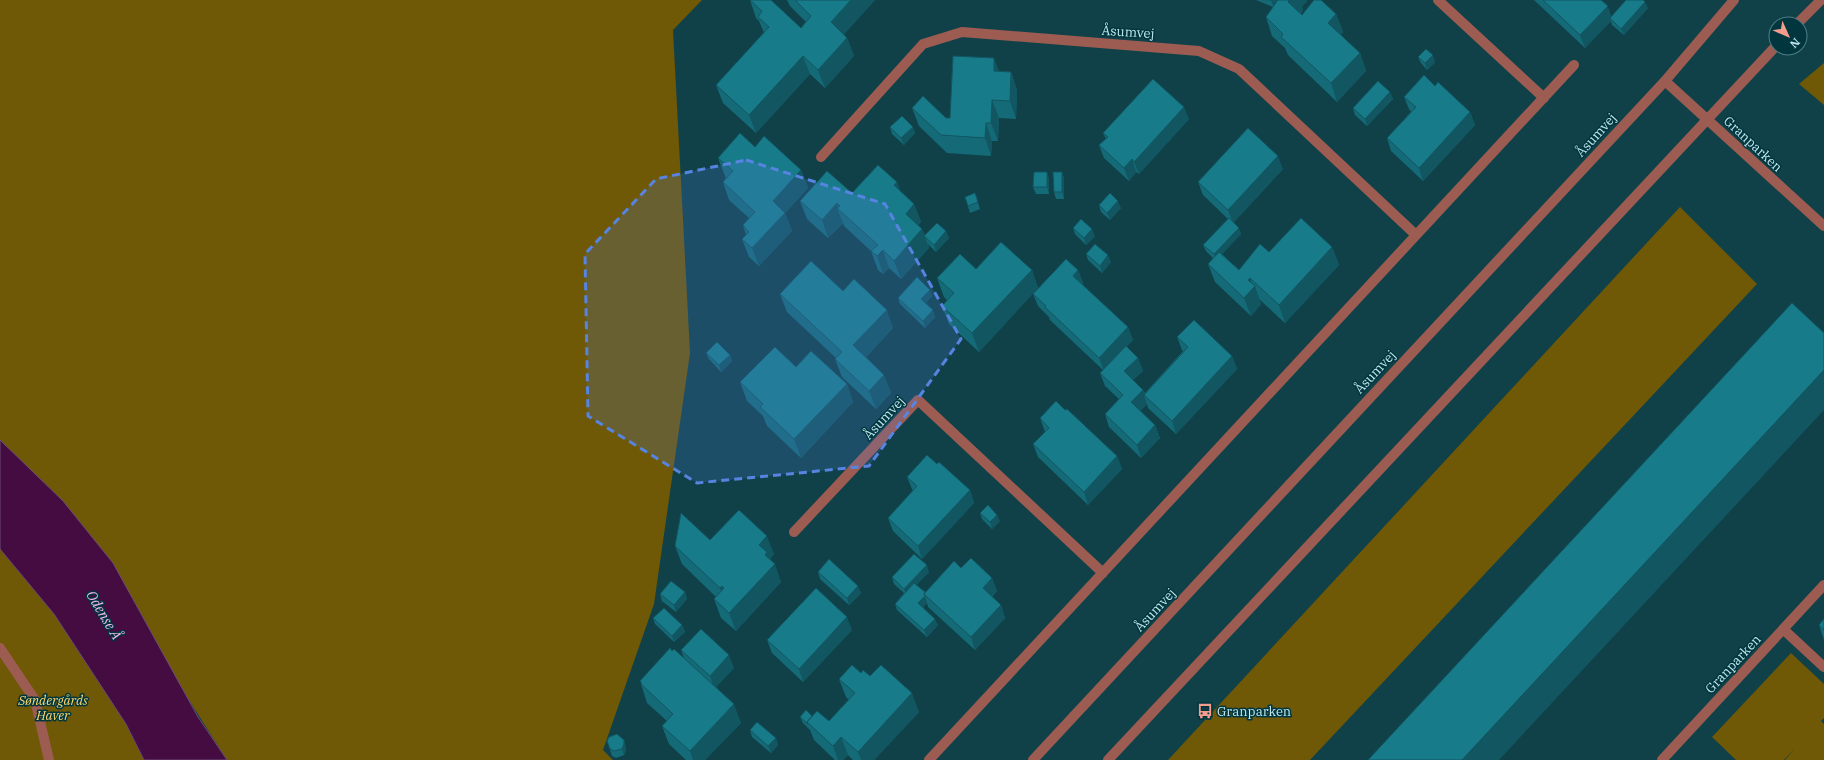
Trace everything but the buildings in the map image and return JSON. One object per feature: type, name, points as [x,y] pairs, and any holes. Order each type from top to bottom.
[{"type":"street","points":[[1438,0],[1544,98]]},
{"type":"street","name":"Åsumvej","points":[[1033,760],[1664,81],[1734,0]]},
{"type":"street","points":[[1801,16],[1810,0]]},
{"type":"street","points":[[1805,16],[1821,0]]},
{"type":"street","points":[[1808,16],[1824,4]]},
{"type":"street","name":"Åsumvej","points":[[821,157],[923,44],[962,32],[1199,51],[1238,70],[1416,236]]},
{"type":"street","points":[[1108,760],[1768,54]]},
{"type":"street","points":[[929,760],[1574,65]]},
{"type":"street","name":"Granparken","points":[[1664,81],[1824,226]]},
{"type":"street","name":"Åsumvej","points":[[794,532],[918,400],[1103,573]]},
{"type":"street","name":"Granparken","points":[[1664,759],[1824,585]]},
{"type":"street","points":[[1783,629],[1824,667]]},
{"type":"street","points":[[0,648],[35,700],[49,760]]},
{"type":"highlighted area","points":[[746,160],[885,204],[961,339],[869,466],[697,483],[588,416],[585,254],[656,179]]},
{"type":"green space","points":[[0,0],[702,0],[673,30],[690,353],[654,604],[603,750],[613,760],[227,760],[63,501],[0,440]]},
{"type":"green space","points":[[1824,63],[1824,105],[1799,84]]},
{"type":"green space","points":[[1680,207],[1757,284],[1310,760],[1168,760]]},
{"type":"green space","name":"Søndergårds Haver","points":[[0,549],[54,614],[126,724],[144,760],[0,760]]},
{"type":"green space","points":[[1791,653],[1824,684],[1824,718],[1821,721],[1824,724],[1824,760],[1785,760],[1795,748],[1784,760],[1736,760],[1712,737]]},
{"type":"water","name":"Odense Å","points":[[0,440],[63,501],[113,563],[198,717],[227,760],[144,760],[126,724],[54,614],[0,549]]},
{"type":"place","name":"Granparken","points":[[1205,711]]}]
